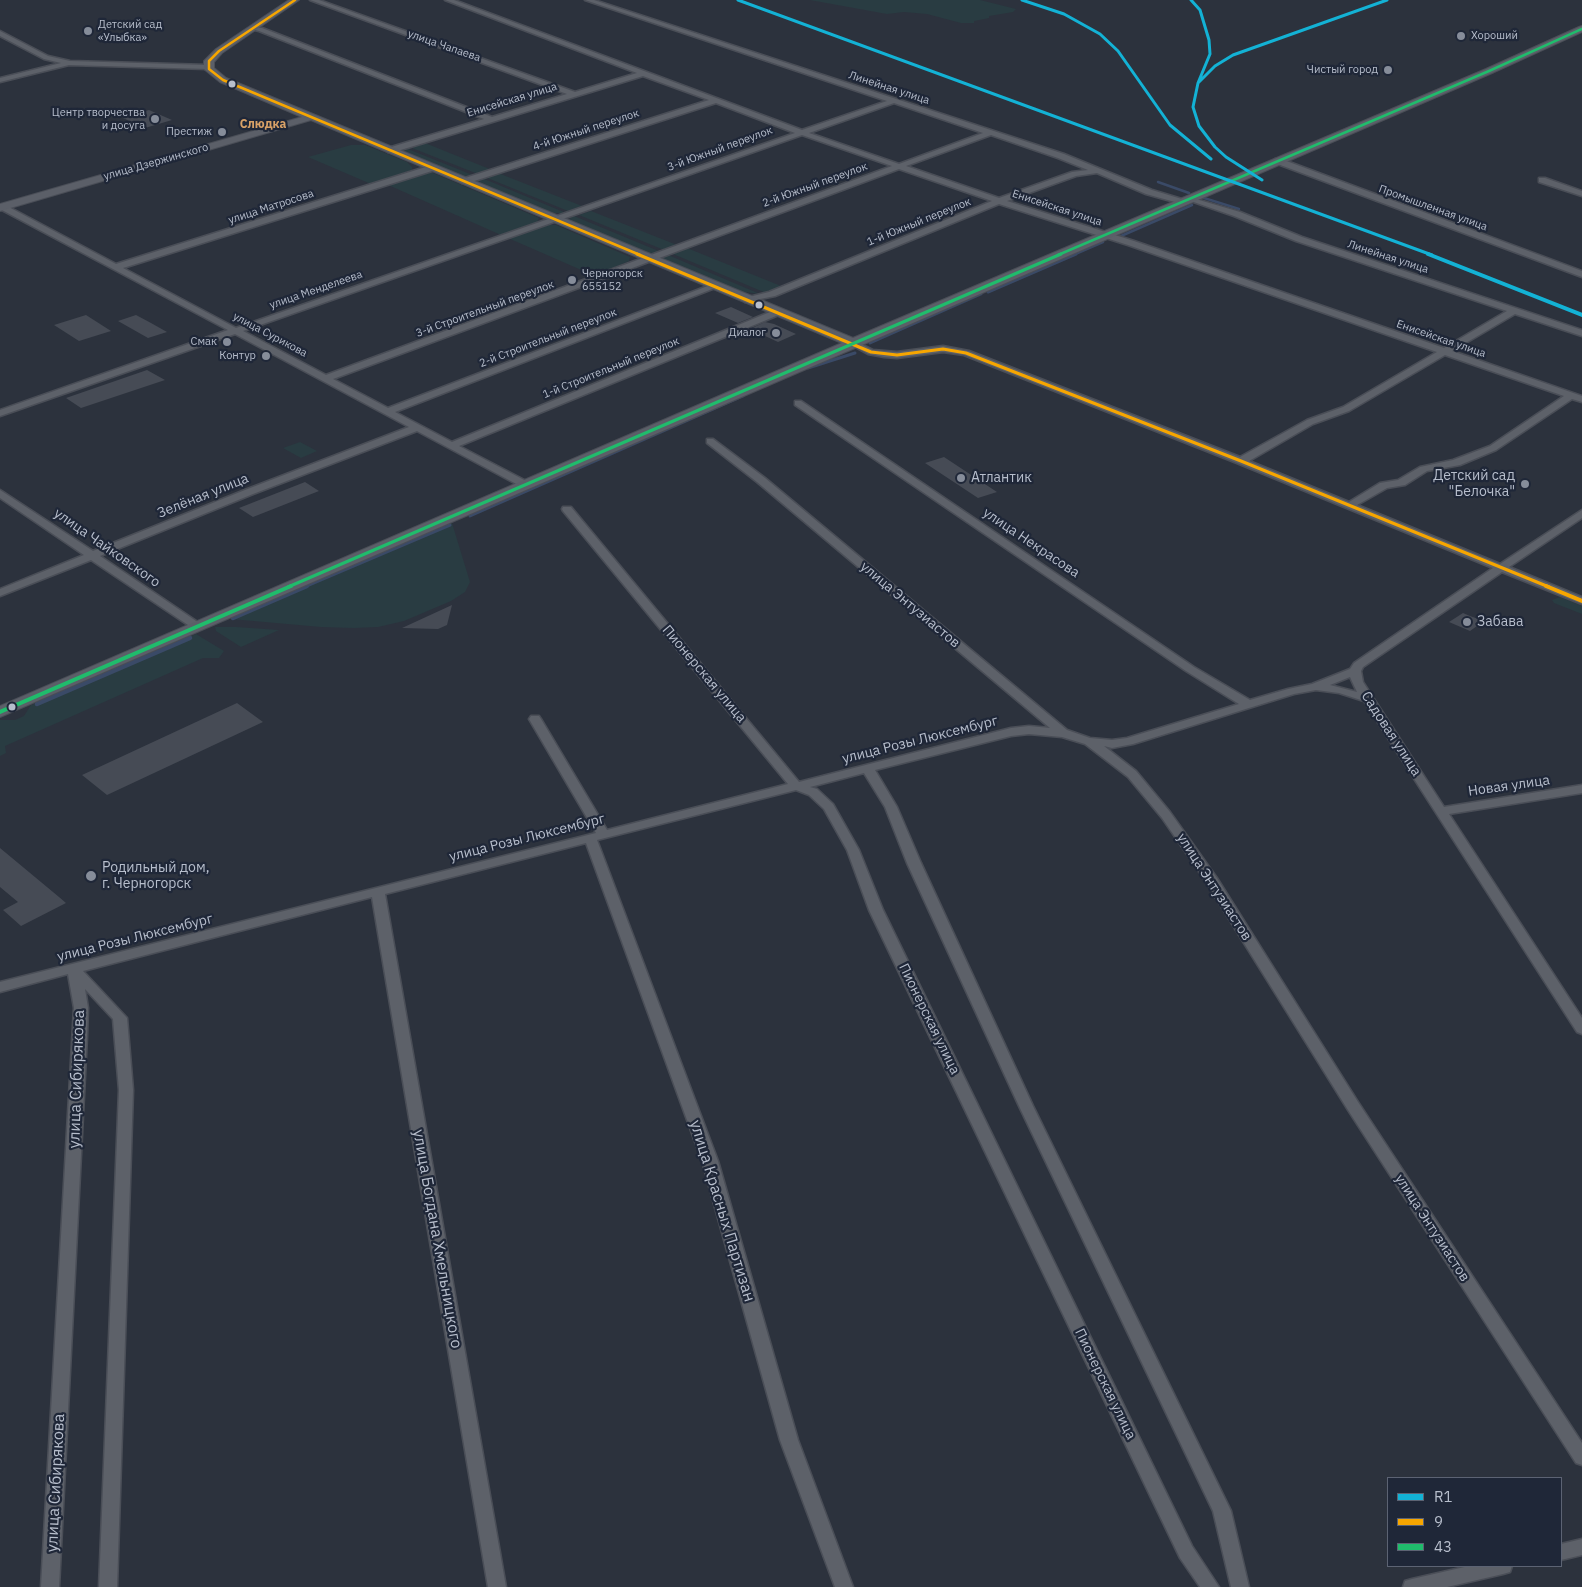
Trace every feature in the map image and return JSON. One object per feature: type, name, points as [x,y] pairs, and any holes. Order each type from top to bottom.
[{"type":"main road","points":[[295,0],[219,51],[212,58],[208,67],[223,80],[853,343]]},
{"type":"main road","points":[[0,712],[1582,29]]},
{"type":"main road","name":"улица Дзержинского","points":[[1,208],[312,118]]},
{"type":"street","name":"улица Чапаева","points":[[313,0],[574,94]]},
{"type":"street","name":"Енисейская улица","points":[[448,0],[641,74],[800,132],[1582,399]]},
{"type":"street","name":"Линейная улица","points":[[588,0],[1062,156],[1149,192],[1238,214],[1299,239],[1582,333]]},
{"type":"street","points":[[253,28],[260,29],[490,119]]},
{"type":"street","points":[[0,34],[46,58],[70,63],[208,67]]},
{"type":"street","points":[[0,80],[70,63]]},
{"type":"street","name":"Енисейская улица","points":[[391,150],[641,74]]},
{"type":"street","name":"4-й Южный переулок","points":[[465,181],[714,101]]},
{"type":"street","name":"3-й Южный переулок","points":[[556,219],[893,101]]},
{"type":"street","name":"2-й Южный переулок","points":[[649,258],[990,132]]},
{"type":"street","name":"Промышленная улица","points":[[1278,161],[1582,274]]},
{"type":"street","name":"улица Матросова","points":[[116,267],[432,168]]},
{"type":"street","name":"1-й Южный переулок","points":[[748,300],[772,294],[999,201],[1075,174],[1100,171]]},
{"type":"street","points":[[1542,180],[1582,194]]},
{"type":"street","name":"улица Сурикова","points":[[1,208],[327,378],[526,485]]},
{"type":"street","name":"улица Менделеева","points":[[0,413],[556,219]]},
{"type":"street","name":"3-й Строительный переулок","points":[[327,378],[520,308],[649,258]]},
{"type":"street","name":"2-й Строительный переулок","points":[[388,411],[716,286]]},
{"type":"street","points":[[1241,461],[1310,422],[1346,408],[1514,311]]},
{"type":"street","name":"1-й Строительный переулок","points":[[452,445],[778,312]]},
{"type":"street","points":[[853,343],[882,358],[943,349],[966,353],[1241,461],[1499,570],[1582,601]]},
{"type":"street","points":[[1350,506],[1384,484],[1401,483],[1424,469],[1456,463],[1492,448],[1571,395]]},
{"type":"street","name":"улица Некрасова","points":[[798,403],[1190,669],[1248,704]]},
{"type":"street","name":"Зелёная улица","points":[[0,594],[249,492],[418,427]]},
{"type":"street","name":"улица Энтузиастов","points":[[710,441],[761,480],[1063,732],[1089,741],[1132,774],[1166,815],[1210,878],[1353,1106],[1582,1458]]},
{"type":"street","name":"улица Чайковского","points":[[0,493],[198,627]]},
{"type":"street","name":"Пионерская улица","points":[[567,509],[796,786],[813,792],[829,807],[852,850],[876,910],[1182,1543],[1210,1587]]},
{"type":"street","points":[[1089,741],[1112,744],[1129,742],[1248,704],[1292,691],[1315,687],[1354,671],[1358,665],[1582,514]]},
{"type":"street","name":"Садовая улица","points":[[1354,671],[1357,682],[1582,1029]]},
{"type":"street","points":[[1315,687],[1341,690],[1368,699]]},
{"type":"street","name":"улица Красных Партизан","points":[[535,719],[596,836],[710,1161],[789,1440],[844,1587]]},
{"type":"street","name":"улица Розы Люксембург","points":[[0,987],[1011,732],[1029,730],[1063,732]]},
{"type":"street","points":[[867,768],[891,807],[914,862],[1026,1106],[1222,1511],[1240,1587]]},
{"type":"street","name":"Новая улица","points":[[1441,811],[1582,789]]},
{"type":"street","name":"улица Богдана Хмельницкого","points":[[378,892],[497,1587]]},
{"type":"street","name":"улица Сибирякова","points":[[50,1587],[80,1036],[81,1008],[74,969]]},
{"type":"street","name":"улица Сибирякова","points":[[74,969],[120,1018],[126,1090],[108,1587]]},
{"type":"street","points":[[1562,1552],[1582,1547]]},
{"type":"street","points":[[1412,1587],[1499,1567]]},
{"type":"shaded area","points":[[810,0],[980,0],[1016,9],[1013,12],[974,21],[974,23],[961,23],[927,14],[904,12],[887,14]]},
{"type":"shaded area","points":[[425,143],[492,170],[478,174],[412,148]]},
{"type":"shaded area","points":[[351,145],[365,145],[407,162],[412,167],[412,170],[371,184],[308,157]]},
{"type":"shaded area","points":[[408,149],[475,176],[465,177],[404,151]]},
{"type":"shaded area","points":[[424,173],[433,173],[539,218],[537,222],[501,235],[386,184]]},
{"type":"shaded area","points":[[498,173],[582,206],[568,211],[485,177]]},
{"type":"shaded area","points":[[482,178],[566,213],[552,213],[478,183]]},
{"type":"shaded area","points":[[591,211],[677,245],[664,250],[579,215]]},
{"type":"shaded area","points":[[574,216],[661,252],[649,254],[571,221],[570,218]]},
{"type":"shaded area","points":[[548,225],[556,225],[630,257],[629,261],[595,276],[508,238]]},
{"type":"shaded area","points":[[687,248],[781,286],[766,293],[673,254]]},
{"type":"shaded area","points":[[668,255],[760,294],[738,291],[664,260],[663,257]]},
{"type":"shaded area","points":[[300,442],[317,451],[301,458],[283,448]]},
{"type":"shaded area","points":[[452,523],[470,582],[465,592],[451,601],[404,621],[378,627],[321,627],[231,619]]},
{"type":"shaded area","points":[[1560,597],[1582,606],[1582,614],[1554,603],[1552,600]]},
{"type":"shaded area","points":[[215,627],[279,630],[241,647],[216,631]]},
{"type":"shaded area","points":[[196,634],[224,651],[219,658],[203,658],[5,746],[6,753],[0,756],[0,720],[15,720],[24,716],[31,705]]},
{"type":"building","name":"Центр творчества и досуга","points":[[149,110],[172,120],[145,128],[123,118]]},
{"type":"building","points":[[731,307],[753,317],[738,323],[715,313]]},
{"type":"building","points":[[86,315],[111,331],[79,341],[54,325]]},
{"type":"building","points":[[136,315],[167,332],[148,338],[118,321]]},
{"type":"building","name":"Диалог","points":[[765,322],[796,334],[778,342],[750,329]]},
{"type":"building","points":[[147,370],[165,380],[81,408],[66,398]]},
{"type":"building","name":"Атлантик","points":[[944,457],[997,492],[978,498],[925,463]]},
{"type":"building","points":[[305,482],[319,491],[253,517],[239,508]]},
{"type":"building","points":[[452,605],[447,625],[438,629],[402,628]]},
{"type":"building","name":"Забава","points":[[1463,613],[1484,621],[1470,631],[1449,622]]},
{"type":"building","points":[[237,703],[263,722],[107,795],[82,775]]},
{"type":"building","name":"Родильный дом, г. Черногорск","points":[[0,848],[66,903],[21,926],[3,910],[18,902],[0,887]]},
{"type":"waterway","points":[[1158,182],[1189,193]]},
{"type":"waterway","points":[[1204,198],[1239,209]]},
{"type":"waterway","points":[[1121,236],[1192,205]]},
{"type":"waterway","points":[[1073,255],[1103,242]]},
{"type":"waterway","points":[[988,292],[1076,254]]},
{"type":"waterway","points":[[870,343],[981,294]]},
{"type":"waterway","points":[[808,368],[855,353]]},
{"type":"waterway","points":[[470,516],[743,396]]},
{"type":"waterway","points":[[304,587],[450,525]]},
{"type":"waterway","points":[[233,618],[307,586]]},
{"type":"waterway","points":[[37,704],[190,638]]},
{"type":"transit line","name":"9","points":[[295,0],[219,51],[209,61],[209,69],[223,80],[871,352],[897,355],[943,349],[966,353],[1241,461],[1582,601]]},
{"type":"transit line","name":"R1","points":[[738,0],[1480,273],[1582,315]]},
{"type":"transit line","name":"R1","points":[[1022,0],[1064,14],[1100,34],[1118,51],[1170,125],[1211,159]]},
{"type":"transit line","name":"R1","points":[[1191,0],[1200,10],[1209,40],[1210,54],[1198,83]]},
{"type":"transit line","name":"R1","points":[[1262,180],[1226,157],[1215,147],[1199,126],[1193,107],[1198,83],[1215,66],[1233,55],[1387,0]]},
{"type":"transit line","name":"43","points":[[0,712],[853,343],[1489,71],[1582,29]]},
{"type":"place","name":"Детский сад «Улыбка»","points":[[88,31]]},
{"type":"place","name":"Хороший","points":[[1461,36]]},
{"type":"place","name":"Чистый город","points":[[1388,70]]},
{"type":"place","name":"Центр творчества и досуга","points":[[155,119]]},
{"type":"place","name":"Престиж","points":[[222,132]]},
{"type":"place","name":"Черногорск 655152","points":[[572,280]]},
{"type":"place","name":"Диалог","points":[[776,333]]},
{"type":"place","name":"Смак","points":[[227,342]]},
{"type":"place","name":"Контур","points":[[266,356]]},
{"type":"place","name":"Атлантик","points":[[961,478]]},
{"type":"place","name":"Детский сад \"Белочка\"","points":[[1525,484]]},
{"type":"place","name":"Забава","points":[[1467,622]]},
{"type":"place","name":"Родильный дом, г. Черногорск","points":[[91,876]]},
{"type":"district","name":"Слюдка","points":[[263,125]]}]
